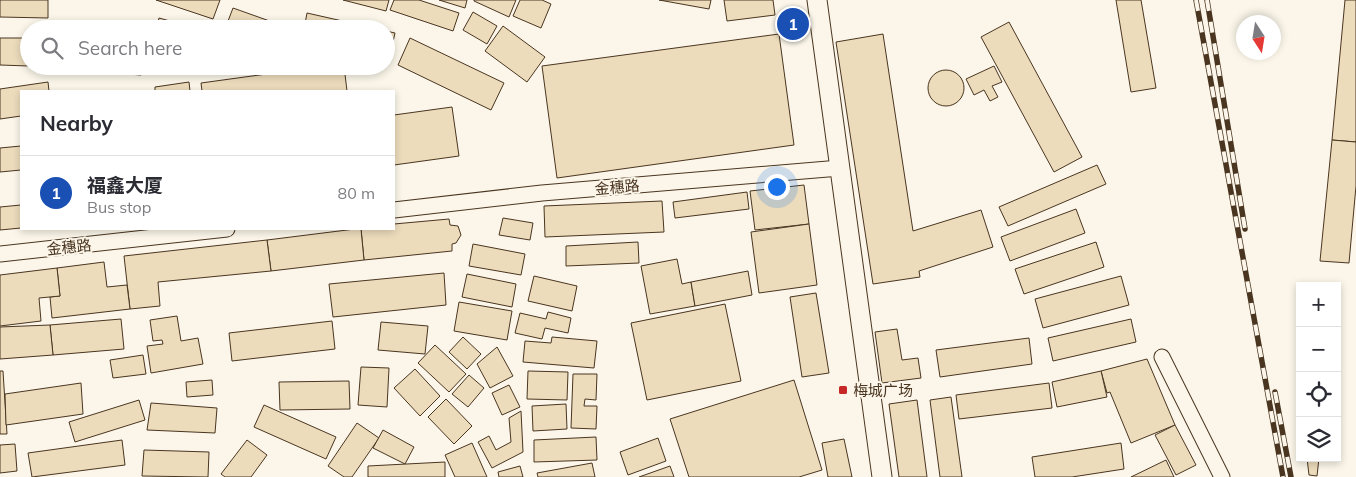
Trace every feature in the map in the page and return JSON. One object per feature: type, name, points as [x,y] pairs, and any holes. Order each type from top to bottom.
[{"type":"main road","points":[[817,0],[882,477]]},
{"type":"street","name":"金穗路","points":[[395,210],[542,193],[840,168]]},
{"type":"street","name":"金穗路","points":[[0,254],[218,230]]},
{"type":"street","points":[[1162,357],[1222,477]]},
{"type":"building","points":[[0,0],[48,0],[48,18],[0,17]]},
{"type":"building","points":[[156,0],[220,0],[213,19]]},
{"type":"building","points":[[343,0],[389,0],[386,11]]},
{"type":"building","points":[[394,0],[419,0],[459,13],[453,31],[390,10]]},
{"type":"building","points":[[439,0],[467,0],[465,8]]},
{"type":"building","points":[[474,0],[516,0],[509,17]]},
{"type":"building","points":[[520,0],[542,0],[551,4],[541,28],[513,16]]},
{"type":"building","points":[[659,0],[711,0],[709,9]]},
{"type":"building","points":[[724,0],[773,0],[775,15],[727,21]]},
{"type":"building","points":[[1116,0],[1141,0],[1156,88],[1131,92]]},
{"type":"building","points":[[1345,0],[1356,0],[1356,142],[1332,140]]},
{"type":"building","points":[[233,8],[267,20],[228,20]]},
{"type":"building","points":[[473,12],[497,26],[487,44],[463,30]]},
{"type":"building","points":[[307,13],[338,20],[306,20]]},
{"type":"building","points":[[1009,22],[1082,157],[1054,172],[981,37]]},
{"type":"building","points":[[503,26],[545,57],[527,82],[485,51]]},
{"type":"building","points":[[779,34],[794,145],[557,178],[542,66]]},
{"type":"building","points":[[883,34],[913,231],[981,210],[993,247],[919,271],[920,277],[873,284],[836,42]]},
{"type":"building","points":[[0,38],[20,38],[20,66],[0,65]]},
{"type":"building","points":[[410,38],[504,83],[491,110],[398,65]]},
{"type":"building","points":[[994,66],[1002,82],[992,86],[998,97],[990,101],[984,90],[974,95],[966,79]]},
{"type":"building","points":[[946,70],[958,76],[964,88],[958,100],[946,106],[934,100],[928,88],[934,76]]},
{"type":"building","points":[[259,75],[345,75],[347,90],[202,90],[201,83]]},
{"type":"building","points":[[48,82],[49,90],[20,90],[20,116],[0,119],[0,89]]},
{"type":"building","points":[[189,82],[190,90],[155,90],[155,87]]},
{"type":"building","points":[[452,107],[459,156],[395,165],[395,115]]},
{"type":"building","points":[[1332,140],[1356,142],[1356,186],[1349,263],[1320,261]]},
{"type":"building","points":[[20,146],[20,170],[0,172],[0,148]]},
{"type":"building","points":[[1097,165],[1106,184],[1008,226],[999,207]]},
{"type":"building","points":[[804,185],[809,224],[755,230],[750,191]]},
{"type":"building","points":[[747,192],[749,209],[675,218],[673,202]]},
{"type":"building","points":[[662,201],[664,232],[545,237],[544,206]]},
{"type":"building","points":[[20,205],[20,228],[0,230],[0,207]]},
{"type":"building","points":[[1076,209],[1085,233],[1010,261],[1001,237]]},
{"type":"building","points":[[503,218],[533,223],[530,240],[499,235]]},
{"type":"building","points":[[449,219],[450,225],[458,226],[461,235],[456,243],[452,244],[452,251],[364,260],[361,230],[395,230],[395,224]]},
{"type":"building","points":[[809,224],[817,285],[759,293],[751,232]]},
{"type":"building","points":[[361,230],[364,260],[271,271],[267,240]]},
{"type":"building","points":[[267,240],[271,271],[158,282],[160,306],[130,309],[124,256]]},
{"type":"building","points":[[638,242],[639,263],[566,266],[566,246]]},
{"type":"building","points":[[1096,242],[1104,267],[1024,294],[1015,269]]},
{"type":"building","points":[[473,244],[525,254],[521,275],[469,266]]},
{"type":"building","points":[[677,259],[682,284],[691,282],[695,306],[650,314],[641,266]]},
{"type":"building","points":[[104,262],[107,287],[127,285],[130,309],[52,318],[50,297],[60,296],[57,268]]},
{"type":"building","points":[[57,268],[60,296],[39,298],[41,321],[0,326],[0,275]]},
{"type":"building","points":[[748,271],[752,295],[695,306],[691,282]]},
{"type":"building","points":[[444,273],[446,305],[333,317],[329,284]]},
{"type":"building","points":[[467,274],[516,284],[512,307],[462,297]]},
{"type":"building","points":[[534,276],[577,286],[572,311],[528,301]]},
{"type":"building","points":[[1121,276],[1129,305],[1043,328],[1035,299]]},
{"type":"building","points":[[816,293],[829,373],[802,377],[790,297]]},
{"type":"building","points":[[459,302],[512,311],[507,340],[454,331]]},
{"type":"building","points":[[725,304],[741,381],[647,400],[631,323]]},
{"type":"building","points":[[548,312],[571,318],[568,333],[545,328],[542,339],[515,333],[520,313],[546,319]]},
{"type":"building","points":[[177,316],[181,341],[198,338],[203,364],[151,373],[147,346],[163,344],[162,340],[153,341],[150,320]]},
{"type":"building","points":[[121,319],[124,349],[53,355],[50,325]]},
{"type":"building","points":[[1131,319],[1136,342],[1053,361],[1048,338]]},
{"type":"building","points":[[332,321],[335,349],[232,361],[229,333]]},
{"type":"building","points":[[381,322],[428,326],[425,354],[378,350]]},
{"type":"building","points":[[50,325],[53,355],[0,359],[0,327]]},
{"type":"building","points":[[897,329],[902,360],[918,358],[921,378],[882,383],[875,332]]},
{"type":"building","points":[[463,337],[481,354],[467,369],[449,352]]},
{"type":"building","points":[[552,337],[597,341],[594,368],[523,362],[525,341],[551,343]]},
{"type":"building","points":[[1029,338],[1032,364],[940,377],[936,350]]},
{"type":"building","points":[[435,345],[466,374],[449,392],[418,363]]},
{"type":"building","points":[[497,347],[513,376],[490,388],[477,364]]},
{"type":"building","points":[[143,355],[146,374],[113,378],[110,360]]},
{"type":"building","points":[[1147,359],[1175,425],[1131,443],[1110,392],[1107,393],[1101,371]]},
{"type":"building","points":[[361,367],[389,368],[387,407],[358,405]]},
{"type":"building","points":[[415,369],[440,396],[420,416],[394,388]]},
{"type":"building","points":[[0,371],[3,371],[7,434],[0,434]]},
{"type":"building","points":[[528,371],[568,372],[567,400],[527,399]]},
{"type":"building","points":[[1101,371],[1107,397],[1057,407],[1052,382]]},
{"type":"building","points":[[573,374],[597,374],[596,400],[585,399],[584,406],[597,406],[596,429],[571,428]]},
{"type":"building","points":[[469,375],[484,388],[468,407],[452,394]]},
{"type":"building","points":[[212,380],[213,395],[187,397],[186,382]]},
{"type":"building","points":[[794,380],[822,470],[799,477],[689,477],[670,419]]},
{"type":"building","points":[[349,381],[350,409],[280,410],[279,382]]},
{"type":"building","points":[[81,383],[83,414],[6,425],[5,394]]},
{"type":"building","points":[[1049,383],[1052,408],[959,419],[956,395]]},
{"type":"building","points":[[509,385],[520,407],[502,415],[492,393]]},
{"type":"building","points":[[951,397],[962,477],[940,477],[930,400]]},
{"type":"building","points":[[446,399],[472,426],[454,444],[428,417]]},
{"type":"building","points":[[139,400],[145,420],[75,442],[69,422]]},
{"type":"building","points":[[917,400],[927,477],[899,477],[889,404]]},
{"type":"building","points":[[151,403],[217,408],[215,433],[147,430]]},
{"type":"building","points":[[566,404],[567,429],[533,431],[532,406]]},
{"type":"building","points":[[264,405],[336,437],[326,459],[254,427]]},
{"type":"building","points":[[521,411],[523,452],[492,468],[478,442],[489,436],[496,450],[511,442],[509,418]]},
{"type":"building","points":[[357,423],[379,438],[352,477],[344,477],[328,466]]},
{"type":"building","points":[[1175,425],[1196,465],[1176,475],[1155,435]]},
{"type":"building","points":[[383,430],[414,447],[405,464],[373,448]]},
{"type":"building","points":[[596,437],[597,460],[534,462],[534,440]]},
{"type":"building","points":[[658,438],[666,461],[628,475],[620,452]]},
{"type":"building","points":[[844,439],[852,477],[828,477],[822,443]]},
{"type":"building","points":[[122,440],[125,465],[32,477],[28,453]]},
{"type":"building","points":[[247,440],[267,455],[251,477],[225,477],[221,474]]},
{"type":"building","points":[[472,443],[487,477],[455,477],[445,455]]},
{"type":"building","points":[[1121,443],[1124,469],[1072,477],[1035,477],[1032,457]]},
{"type":"building","points":[[15,444],[17,471],[0,473],[0,445]]},
{"type":"building","points":[[144,450],[209,452],[208,477],[142,476]]},
{"type":"building","points":[[1166,460],[1174,477],[1131,477]]},
{"type":"building","points":[[445,462],[445,477],[368,477],[368,466]]},
{"type":"building","points":[[1307,462],[1319,462],[1317,476],[1309,475]]},
{"type":"building","points":[[592,463],[595,477],[538,477],[537,473]]},
{"type":"building","points":[[520,466],[523,477],[499,477],[498,472]]},
{"type":"building","points":[[670,466],[674,477],[639,477]]},
{"type":"railway","points":[[1196,0],[1283,477]]},
{"type":"railway","points":[[1207,0],[1245,229]]},
{"type":"railway","points":[[1275,392],[1291,477]]},
{"type":"place","name":"福鑫大厦","points":[[793,24]]},
{"type":"place","name":"梅城广场","points":[[843,390]]}]
